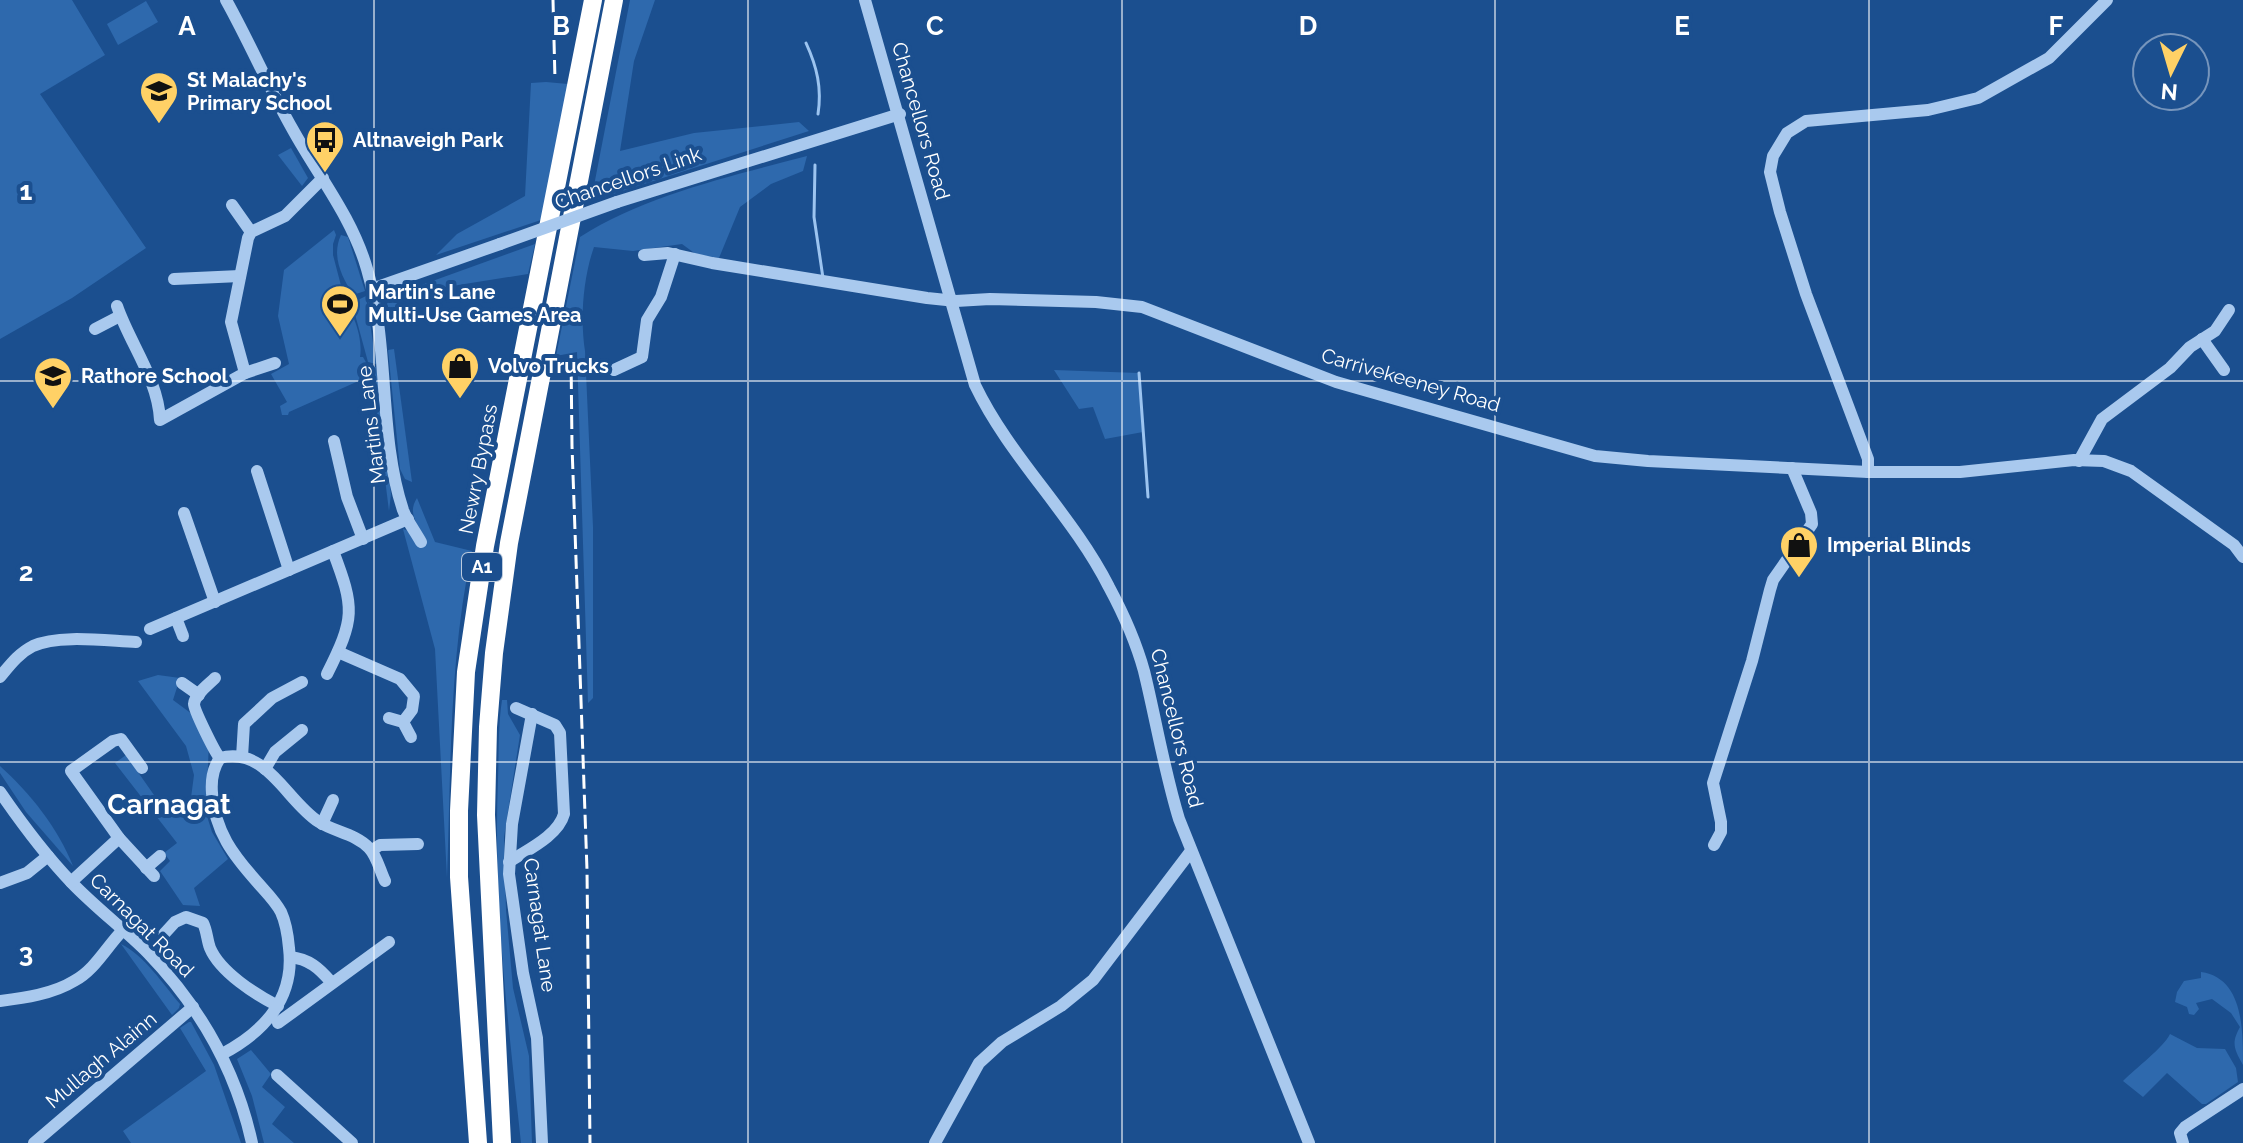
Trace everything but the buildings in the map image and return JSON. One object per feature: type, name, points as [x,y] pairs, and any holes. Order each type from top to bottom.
[{"type":"highway","name":"Newry Bypass","points":[[478,1143],[459,877],[466,672],[485,546],[593,0]]},
{"type":"highway","name":"A1","points":[[502,1141],[486,815],[494,653],[509,543],[614,0]]},
{"type":"street","name":"Martins Lane","points":[[226,0],[292,130],[350,222],[360,246],[382,345],[399,494],[421,542]]},
{"type":"street","name":"Chancellors Road","points":[[865,0],[900,114],[969,370],[993,420],[1094,558],[1136,646],[1169,788],[1191,851],[1309,1143]]},
{"type":"street","points":[[1868,472],[1868,459],[1806,294],[1780,212],[1770,172],[1773,156],[1787,133],[1806,121],[1928,110],[1978,98],[2049,58],[2107,0]]},
{"type":"street","name":"Chancellors Link","points":[[372,289],[617,202],[900,114]]},
{"type":"street","points":[[251,232],[285,216],[323,178]]},
{"type":"street","points":[[232,205],[251,232],[231,322],[245,373]]},
{"type":"street","points":[[644,255],[675,254],[901,295],[950,299]]},
{"type":"street","points":[[615,370],[642,357],[647,320],[661,297],[675,254]]},
{"type":"street","points":[[174,279],[240,276]]},
{"type":"street","name":"Carrivekeeney Road","points":[[950,299],[1096,302],[1142,307],[1336,382],[1595,456],[1868,472],[1960,472],[2104,461],[2131,471],[2234,545],[2243,557]]},
{"type":"street","points":[[2079,461],[2102,419],[2170,368],[2190,347],[2215,331],[2229,310]]},
{"type":"street","points":[[95,329],[118,311],[125,330],[140,353],[157,401],[160,434]]},
{"type":"street","points":[[2202,339],[2224,370]]},
{"type":"street","points":[[160,420],[245,373],[275,363]]},
{"type":"street","points":[[334,441],[347,497],[363,539]]},
{"type":"street","points":[[1714,845],[1721,832],[1721,822],[1713,783],[1752,661],[1773,580],[1812,524],[1811,513],[1792,468]]},
{"type":"street","points":[[257,471],[289,570]]},
{"type":"street","points":[[184,513],[215,602]]},
{"type":"street","points":[[150,629],[408,519]]},
{"type":"street","points":[[327,674],[338,652],[351,605],[333,551]]},
{"type":"street","points":[[176,618],[183,636]]},
{"type":"street","points":[[0,677],[18,655],[35,645],[56,640],[136,642]]},
{"type":"street","points":[[338,652],[400,679],[414,696],[412,710],[403,722]]},
{"type":"street","points":[[215,678],[194,701],[194,709],[208,733],[212,750],[220,758]]},
{"type":"street","points":[[242,757],[244,724],[272,698],[302,682]]},
{"type":"street","points":[[182,683],[199,695]]},
{"type":"street","points":[[509,862],[554,831],[564,820],[560,733],[555,725],[516,708]]},
{"type":"street","name":"Carnagat Lane","points":[[532,714],[512,824],[509,862],[517,936],[537,1038],[542,1143]]},
{"type":"street","points":[[389,718],[403,722],[411,737]]},
{"type":"street","points":[[265,769],[275,752],[302,730]]},
{"type":"street","points":[[71,771],[113,741],[121,739],[142,768]]},
{"type":"street","points":[[222,1054],[255,1034],[278,1006],[285,994],[290,957],[288,933],[281,911],[219,829],[213,811],[212,787],[215,765],[220,758],[230,755],[256,762],[307,813],[322,824],[363,842],[372,850],[383,878],[369,879]]},
{"type":"street","points":[[61,758],[119,838],[150,872],[160,856]]},
{"type":"street","name":"Carnagat Road","points":[[0,792],[71,882],[173,980],[193,1007],[222,1054],[246,1116],[252,1143]]},
{"type":"street","points":[[322,824],[333,800]]},
{"type":"street","points":[[71,882],[119,838]]},
{"type":"street","points":[[372,850],[380,845],[418,844]]},
{"type":"street","points":[[935,1143],[979,1063],[1002,1042],[1061,1006],[1093,980],[1191,851]]},
{"type":"street","points":[[0,883],[27,873],[48,856]]},
{"type":"street","points":[[164,934],[175,922],[186,917],[203,923],[211,950],[223,965],[257,995],[278,1006]]},
{"type":"street","points":[[0,1001],[73,982],[123,930]]},
{"type":"street","points":[[278,1023],[389,942]]},
{"type":"street","points":[[290,957],[303,959],[319,968],[331,982]]},
{"type":"street","name":"Mullagh Alainn","points":[[34,1143],[193,1007]]},
{"type":"street","points":[[277,1075],[352,1143]]},
{"type":"street","points":[[2183,1143],[2180,1133],[2185,1127],[2243,1089]]},
{"type":"shaded area","points":[[0,0],[72,0],[105,55],[40,94],[146,248],[72,298],[0,339]]},
{"type":"shaded area","points":[[630,0],[655,0],[634,61],[620,151],[694,133],[799,122],[809,131],[591,201]]},
{"type":"shaded area","points":[[146,1],[158,22],[118,45],[107,24]]},
{"type":"shaded area","points":[[531,83],[568,84],[544,219],[436,255],[457,234],[525,196]]},
{"type":"shaded area","points":[[291,148],[308,178],[302,186],[278,155]]},
{"type":"shaded area","points":[[807,156],[803,171],[771,184],[740,207],[719,258],[697,255],[682,244],[633,251],[594,247],[587,272],[583,312],[593,527],[593,698],[588,703],[577,352],[556,356],[580,237],[661,198]]},
{"type":"shaded area","points":[[334,230],[333,255],[350,320],[354,319],[357,328],[360,357],[368,366],[376,367],[391,494],[389,511],[372,375],[288,415],[282,415],[280,406],[287,402],[271,374],[289,364],[278,316],[284,270]]},
{"type":"shaded area","points":[[341,235],[348,237],[365,291],[353,295],[338,258]]},
{"type":"shaded area","points":[[535,244],[528,274],[402,294],[391,315],[387,304],[391,296]]},
{"type":"shaded area","points":[[366,296],[376,364],[368,362],[353,307],[354,302]]},
{"type":"shaded area","points":[[394,349],[412,482],[405,479],[400,469],[388,350]]},
{"type":"shaded area","points":[[1054,370],[1139,373],[1143,432],[1105,439],[1093,407],[1079,409]]},
{"type":"shaded area","points":[[417,498],[435,542],[472,551],[464,591],[455,673],[447,878],[435,649],[403,529],[409,531],[418,527],[413,512]]},
{"type":"shaded area","points":[[158,675],[180,678],[173,700],[196,717],[209,741],[206,813],[212,832],[228,859],[194,888],[200,906],[183,905],[160,871],[170,861],[164,853],[177,843],[115,763],[126,755],[161,805],[189,813],[194,775],[186,746],[138,681]]},
{"type":"shaded area","points":[[502,700],[507,700],[508,714],[520,735],[504,837],[506,910],[513,988],[529,1056],[532,1143],[521,1143],[500,916],[497,825]]},
{"type":"shaded area","points":[[0,766],[42,812],[73,866],[26,812],[0,773]]},
{"type":"shaded area","points":[[121,944],[145,963],[180,1004],[172,1015]]},
{"type":"shaded area","points":[[2201,972],[2215,976],[2233,994],[2241,1021],[2243,1065],[2235,1046],[2240,1027],[2231,1013],[2212,999],[2196,1003],[2199,1009],[2194,1015],[2189,1014],[2187,1007],[2175,1002],[2184,981],[2201,978]]},
{"type":"shaded area","points":[[189,1022],[214,1065],[241,1143],[131,1143],[123,1131],[206,1071],[180,1028]]},
{"type":"shaded area","points":[[2170,1034],[2197,1048],[2225,1049],[2236,1068],[2238,1082],[2202,1104],[2167,1073],[2143,1097],[2123,1081]]},
{"type":"shaded area","points":[[251,1050],[271,1074],[262,1087],[285,1107],[272,1124],[294,1143],[264,1143],[252,1096],[237,1059]]},
{"type":"waterway","points":[[806,43],[818,78],[818,114]]},
{"type":"waterway","points":[[815,165],[814,217],[823,278]]},
{"type":"waterway","points":[[1139,373],[1148,497]]},
{"type":"railway","points":[[553,0],[555,80]]},
{"type":"railway","points":[[571,355],[587,870],[590,1143]]},
{"type":"place","name":"St Malachy's Primary School","points":[[159,125]]},
{"type":"place","name":"Altnaveigh Park","points":[[325,174]]},
{"type":"place","name":"Martin's Lane Multi-Use Games Area","points":[[340,338]]},
{"type":"place","name":"Volvo Trucks","points":[[460,400]]},
{"type":"place","name":"Rathore School","points":[[53,410]]},
{"type":"place","name":"Imperial Blinds","points":[[1799,579]]},
{"type":"district","name":"Carnagat","points":[[169,804]]}]
